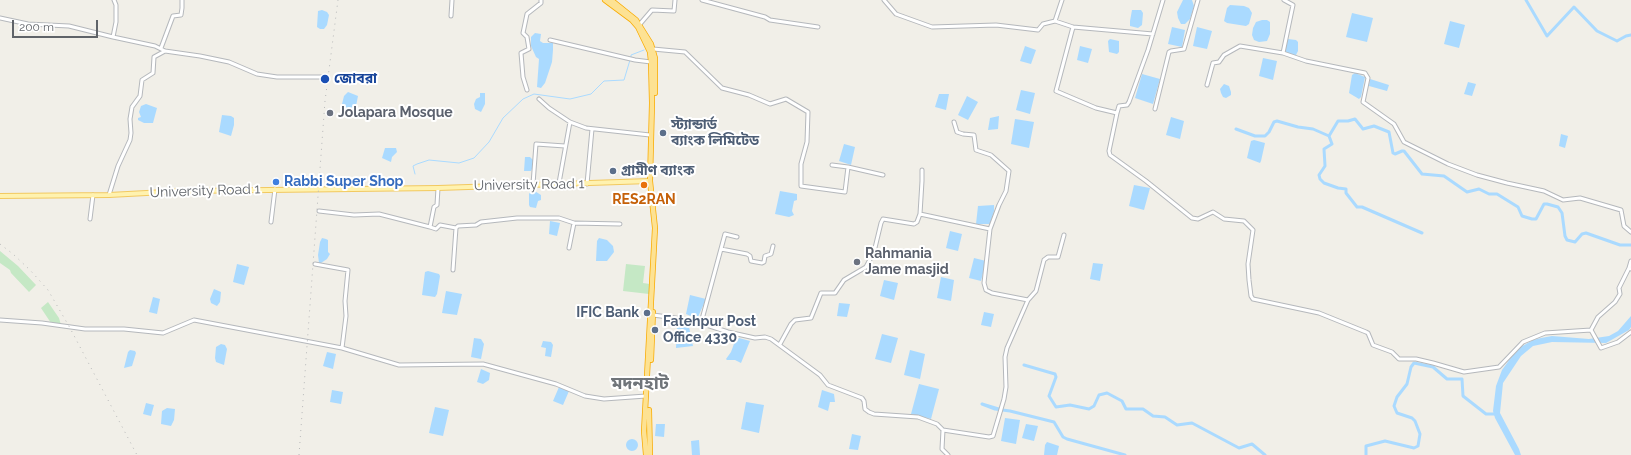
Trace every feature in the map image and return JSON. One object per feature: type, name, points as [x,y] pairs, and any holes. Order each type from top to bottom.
[{"type":"highway","points":[[605,0],[632,20],[638,27],[650,52],[652,62],[650,181],[655,228],[644,431],[646,455]]},
{"type":"highway","points":[[611,0],[629,13],[640,24],[653,49],[655,84],[653,181],[657,227],[648,415],[650,455]]},
{"type":"main road","name":"University Road 1","points":[[0,196],[110,195],[184,191],[275,189],[438,188],[650,181]]},
{"type":"street","points":[[113,37],[116,22],[116,5],[114,0]]},
{"type":"street","points":[[161,48],[173,16],[181,15],[182,0]]},
{"type":"street","points":[[451,16],[452,0]]},
{"type":"street","points":[[527,90],[523,76],[521,53],[529,49],[527,37],[523,33],[527,14],[541,3],[541,0]]},
{"type":"street","points":[[640,24],[652,10],[674,11],[675,0]]},
{"type":"street","points":[[702,0],[765,17],[770,20],[818,27]]},
{"type":"street","points":[[884,0],[896,14],[932,27],[996,25],[1038,30],[1043,24],[1055,21],[1073,27],[1153,34]]},
{"type":"street","points":[[1055,21],[1062,0]]},
{"type":"street","points":[[1163,0],[1153,34],[1128,104],[1119,106],[1109,151],[1110,156],[1146,181],[1192,218],[1198,219],[1213,212],[1224,219],[1244,221],[1253,230],[1248,264],[1251,296],[1253,299],[1319,313],[1366,332],[1373,345],[1392,352],[1399,359],[1427,362],[1464,372],[1499,366],[1516,348],[1532,337],[1545,334],[1591,330]]},
{"type":"street","points":[[1155,109],[1169,52],[1184,49],[1198,0]]},
{"type":"street","points":[[1283,53],[1293,5],[1284,0]]},
{"type":"street","points":[[0,18],[28,24],[69,26],[155,46],[165,51],[229,62],[257,74],[277,77],[326,77]]},
{"type":"street","points":[[1073,27],[1056,91],[1096,108],[1117,113]]},
{"type":"street","points":[[550,40],[625,58],[652,62]]},
{"type":"street","points":[[1207,85],[1213,63],[1219,62],[1224,55],[1240,46],[1283,53],[1306,61],[1365,73],[1368,78],[1363,102],[1394,124],[1404,142],[1448,164],[1477,175],[1544,191],[1563,200],[1580,198],[1621,210],[1624,226],[1631,232]]},
{"type":"street","points":[[653,49],[685,52],[722,88],[749,95],[770,104],[786,99],[808,112],[808,142],[801,164],[801,186],[845,192],[848,167]]},
{"type":"street","points":[[110,195],[118,166],[130,140],[130,119],[132,107],[140,96],[142,80],[153,73],[154,57],[165,51]]},
{"type":"street","points":[[539,99],[549,108],[570,122],[592,129],[650,136]]},
{"type":"street","points":[[559,183],[570,122]]},
{"type":"street","points":[[954,122],[957,132],[974,135],[976,150],[991,156],[1009,171],[1006,192],[999,205],[990,229],[984,283],[986,290],[992,294],[1028,300]]},
{"type":"street","points":[[587,184],[592,129]]},
{"type":"street","points":[[533,184],[536,144],[565,146]]},
{"type":"street","points":[[832,165],[883,175]]},
{"type":"street","points":[[780,344],[791,324],[795,320],[811,318],[820,293],[835,293],[844,280],[866,267],[874,252],[882,220],[886,218],[914,224],[917,222],[920,214],[922,170]]},
{"type":"street","points":[[430,227],[434,206],[436,205],[438,188]]},
{"type":"street","points":[[271,222],[275,189]]},
{"type":"street","points":[[90,219],[93,195]]},
{"type":"street","points":[[320,211],[354,215],[379,214],[436,228],[440,225],[456,228],[458,226],[481,222],[517,218],[560,218],[574,223],[620,224]]},
{"type":"street","points":[[920,214],[990,229]]},
{"type":"street","points":[[569,248],[574,223]]},
{"type":"street","points":[[453,270],[456,228]]},
{"type":"street","points":[[701,323],[724,234],[737,236]]},
{"type":"street","points":[[653,315],[673,317],[701,323],[735,334],[755,338],[765,337],[771,339],[820,374],[828,385],[862,398],[868,412],[874,414],[918,417],[930,420],[943,430],[989,437],[993,436],[1004,399],[1006,380],[1005,357],[1007,348],[1028,300],[1036,291],[1044,260],[1048,257],[1058,257],[1064,235]]},
{"type":"street","points":[[721,249],[747,254],[750,256],[751,261],[762,263],[765,256],[771,254],[773,246]]},
{"type":"street","points":[[1591,330],[1598,317],[1610,308],[1620,294],[1619,288],[1630,269],[1631,261]]},
{"type":"street","points":[[315,264],[348,270],[346,316],[342,348]]},
{"type":"street","points":[[0,320],[42,323],[84,329],[124,329],[163,333],[194,320],[342,348],[399,365],[483,364],[556,384],[585,396],[604,399],[646,396]]},
{"type":"street","points":[[1591,330],[1600,348],[1618,342],[1631,332]]},
{"type":"street","points":[[943,430],[942,449],[948,455]]},
{"type":"green space","points":[[0,251],[18,266],[36,285],[29,292],[11,273],[10,270],[0,263]]},
{"type":"green space","points":[[626,264],[645,266],[643,283],[650,284],[649,294],[623,291]]},
{"type":"green space","points":[[48,302],[59,318],[61,325],[51,323],[41,308]]},
{"type":"water","points":[[1183,0],[1192,0],[1194,6],[1190,19],[1185,24],[1181,24],[1177,12]]},
{"type":"water","points":[[1230,5],[1249,8],[1252,13],[1249,24],[1246,26],[1227,23],[1224,21],[1227,8]]},
{"type":"water","points":[[322,10],[327,12],[329,15],[327,25],[324,29],[320,29],[317,27],[318,11]]},
{"type":"water","points":[[1132,10],[1141,10],[1143,13],[1142,25],[1138,28],[1130,26]]},
{"type":"water","points":[[1352,13],[1373,18],[1367,42],[1346,37]]},
{"type":"water","points":[[1267,20],[1270,22],[1270,34],[1267,41],[1259,42],[1254,40],[1252,35],[1256,22]]},
{"type":"water","points":[[1450,21],[1465,25],[1459,48],[1444,44]]},
{"type":"water","points":[[1172,27],[1185,30],[1182,47],[1168,44]]},
{"type":"water","points":[[1197,27],[1212,31],[1207,49],[1193,46]]},
{"type":"water","points":[[535,33],[541,34],[540,41],[543,43],[553,43],[552,62],[545,83],[541,88],[537,87],[539,59],[536,57],[531,46],[531,37]]},
{"type":"water","points":[[1110,39],[1119,41],[1119,52],[1117,54],[1109,52],[1108,41]]},
{"type":"water","points":[[1288,39],[1296,40],[1298,42],[1298,51],[1294,56],[1286,52]]},
{"type":"water","points":[[1025,46],[1036,50],[1031,64],[1020,61]]},
{"type":"water","points":[[1080,46],[1092,49],[1088,63],[1077,60]]},
{"type":"water","points":[[1263,58],[1277,61],[1273,80],[1259,76]]},
{"type":"water","points":[[1355,73],[1365,77],[1361,97],[1359,99],[1349,93],[1352,75]]},
{"type":"water","points":[[1142,74],[1160,79],[1153,104],[1135,98]]},
{"type":"water","points":[[1370,79],[1389,85],[1387,91],[1369,86]]},
{"type":"water","points":[[1468,82],[1476,84],[1472,96],[1464,94]]},
{"type":"water","points":[[1224,84],[1229,86],[1231,92],[1231,95],[1226,98],[1223,97],[1220,89]]},
{"type":"water","points":[[1021,90],[1035,93],[1030,114],[1016,110]]},
{"type":"water","points":[[348,92],[358,96],[355,111],[345,112],[342,109],[344,96]]},
{"type":"water","points":[[480,93],[485,93],[485,104],[481,112],[475,109],[474,104],[476,99],[480,97]]},
{"type":"water","points":[[939,94],[949,94],[946,110],[935,107]]},
{"type":"water","points":[[967,96],[978,102],[968,120],[958,115]]},
{"type":"water","points":[[146,104],[157,108],[153,123],[144,123],[138,120],[138,118],[141,117],[139,112],[141,106]]},
{"type":"water","points":[[222,115],[231,116],[234,118],[231,136],[219,132]]},
{"type":"water","points":[[999,116],[998,129],[988,130],[990,118]]},
{"type":"water","points":[[1171,117],[1184,121],[1180,139],[1166,135]]},
{"type":"water","points":[[1015,119],[1034,122],[1029,148],[1011,144]]},
{"type":"water","points":[[1561,134],[1568,136],[1565,148],[1559,146]]},
{"type":"water","points":[[1254,140],[1265,143],[1260,163],[1247,158],[1251,141]]},
{"type":"water","points":[[844,144],[855,147],[851,165],[839,161]]},
{"type":"water","points":[[385,148],[396,148],[397,152],[392,157],[391,162],[382,158]]},
{"type":"water","points":[[525,157],[530,157],[533,160],[533,167],[531,171],[524,171]]},
{"type":"water","points":[[1134,185],[1150,188],[1144,210],[1129,206]]},
{"type":"water","points":[[533,190],[541,195],[541,200],[538,201],[536,208],[530,207],[529,205],[529,194]]},
{"type":"water","points":[[780,191],[797,194],[797,200],[794,201],[792,211],[794,215],[789,217],[775,214]]},
{"type":"water","points":[[994,205],[994,211],[990,224],[976,224],[978,206]]},
{"type":"water","points":[[550,221],[560,223],[557,236],[549,234]]},
{"type":"water","points":[[950,231],[962,234],[958,251],[946,248]]},
{"type":"water","points":[[322,238],[328,240],[328,252],[330,254],[327,259],[319,263],[318,255]]},
{"type":"water","points":[[599,238],[607,240],[613,246],[614,252],[607,261],[596,261],[597,241]]},
{"type":"water","points":[[974,258],[986,261],[981,281],[969,278]]},
{"type":"water","points":[[1093,263],[1103,264],[1100,281],[1090,279]]},
{"type":"water","points":[[237,264],[249,267],[244,285],[233,282]]},
{"type":"water","points":[[428,271],[439,274],[440,276],[437,294],[435,297],[422,295],[425,272]]},
{"type":"water","points":[[941,277],[954,280],[951,301],[937,298]]},
{"type":"water","points":[[884,280],[898,283],[894,300],[880,296]]},
{"type":"water","points":[[214,289],[221,292],[220,302],[217,306],[211,303],[210,299]]},
{"type":"water","points":[[446,291],[462,294],[457,315],[442,313]]},
{"type":"water","points":[[690,295],[706,299],[698,317],[695,318],[686,314]]},
{"type":"water","points":[[153,297],[160,299],[157,314],[149,312]]},
{"type":"water","points":[[839,303],[850,304],[847,317],[837,316]]},
{"type":"water","points":[[984,312],[994,314],[991,327],[981,325]]},
{"type":"water","points":[[1631,316],[1631,327],[1629,330],[1606,343],[1552,342],[1533,346],[1521,356],[1503,383],[1500,413],[1521,455],[1515,455],[1495,418],[1493,411],[1496,386],[1502,370],[1512,356],[1519,348],[1533,340],[1541,338],[1552,336],[1589,339],[1609,336],[1618,331]]},
{"type":"water","points":[[677,327],[689,327],[693,346],[676,348]]},
{"type":"water","points":[[882,334],[898,338],[891,363],[875,359]]},
{"type":"water","points":[[474,338],[481,339],[484,344],[481,359],[471,357]]},
{"type":"water","points":[[739,338],[750,341],[741,363],[735,360],[726,359],[731,352],[735,341]]},
{"type":"water","points":[[543,341],[551,342],[553,345],[551,357],[545,356],[546,348],[541,347]]},
{"type":"water","points":[[221,344],[225,345],[227,349],[224,365],[216,362],[215,358],[216,347]]},
{"type":"water","points":[[130,350],[135,351],[136,353],[132,366],[124,368],[128,352]]},
{"type":"water","points":[[910,350],[925,354],[920,379],[904,375]]},
{"type":"water","points":[[327,352],[336,354],[333,369],[323,366]]},
{"type":"water","points":[[481,369],[490,373],[489,380],[483,384],[477,382]]},
{"type":"water","points":[[919,384],[939,389],[931,419],[911,414]]},
{"type":"water","points":[[559,387],[569,391],[563,405],[553,401]]},
{"type":"water","points":[[332,390],[343,392],[341,404],[330,402]]},
{"type":"water","points":[[822,390],[834,394],[835,402],[830,402],[828,411],[818,407]]},
{"type":"water","points":[[746,402],[764,405],[759,433],[741,429]]},
{"type":"water","points":[[146,403],[154,405],[151,416],[143,414]]},
{"type":"water","points":[[435,407],[449,410],[443,436],[429,433]]},
{"type":"water","points":[[167,408],[175,409],[174,420],[171,426],[161,424],[162,411]]},
{"type":"water","points":[[1005,418],[1020,420],[1016,444],[1001,441]]},
{"type":"water","points":[[656,424],[665,424],[664,437],[655,436]]},
{"type":"water","points":[[1026,424],[1038,426],[1034,441],[1022,438]]},
{"type":"water","points":[[852,434],[861,436],[858,450],[849,449]]},
{"type":"water","points":[[630,439],[634,439],[638,445],[634,451],[630,451],[626,447],[626,443]]},
{"type":"water","points":[[699,440],[700,455],[692,455],[691,441]]},
{"type":"water","points":[[1047,442],[1059,446],[1057,455],[1044,455],[1045,445]]},
{"type":"waterway","points":[[1526,0],[1547,36],[1574,7],[1597,31],[1617,41],[1631,35]]},
{"type":"waterway","points":[[631,57],[631,55],[644,50]]},
{"type":"waterway","points":[[415,174],[413,166],[429,160],[459,163],[474,158],[489,142],[503,118],[523,99],[534,94],[570,99],[591,94],[604,81],[624,80],[630,60]]},
{"type":"waterway","points":[[1236,129],[1255,136],[1265,136],[1269,132],[1274,122],[1277,121],[1298,127],[1313,129],[1329,136],[1338,121],[1355,119],[1363,129],[1374,126],[1389,132],[1393,153],[1395,154],[1404,151],[1422,174],[1444,176],[1467,192],[1479,189],[1489,194],[1497,194],[1518,207],[1522,216],[1532,219],[1536,219],[1544,204],[1558,207],[1562,213],[1565,236],[1567,240],[1575,242],[1582,234],[1586,233],[1620,245],[1631,245]]},
{"type":"waterway","points":[[1329,136],[1332,144],[1324,149],[1325,166],[1319,175],[1320,179],[1324,183],[1346,189],[1346,193],[1357,207],[1362,207],[1422,233]]},
{"type":"waterway","points":[[1366,455],[1366,446],[1385,441],[1414,448],[1418,446],[1420,434],[1415,421],[1412,418],[1397,413],[1394,406],[1397,397],[1407,384],[1411,367],[1414,363],[1433,367],[1447,379],[1462,379],[1463,396],[1486,414],[1496,414]]},
{"type":"waterway","points":[[1024,365],[1055,374],[1056,377],[1049,396],[1056,407],[1070,405],[1089,409],[1094,406],[1099,395],[1107,393],[1122,401],[1126,409],[1143,409],[1153,416],[1165,417],[1177,425],[1192,423],[1239,448],[1252,444],[1265,455]]},
{"type":"waterway","points":[[1002,410],[982,404],[995,409],[1010,411],[1054,422],[1063,437],[1067,439],[1125,455]]},
{"type":"railway","points":[[299,455],[325,101],[338,0]]},
{"type":"railway","points":[[0,244],[30,270],[48,290],[70,328],[137,455]]},
{"type":"place","name":"জোবরা","points":[[325,79]]},
{"type":"place","name":"Jolapara Mosque","points":[[330,113]]},
{"type":"place","name":"স্ট্যান্ডার্ড ব্যাংক লিমিটেড","points":[[663,133]]},
{"type":"place","name":"গ্রামীণ ব্যাংক","points":[[613,171]]},
{"type":"place","name":"Rabbi Super Shop","points":[[276,182]]},
{"type":"place","name":"RES2RAN","points":[[644,185]]},
{"type":"place","name":"Rahmania Jame masjid","points":[[857,262]]},
{"type":"place","name":"IFIC Bank","points":[[647,313]]},
{"type":"place","name":"Fatehpur Post Office 4330","points":[[655,330]]},
{"type":"district","name":"মদনহাট","points":[[640,384]]}]
